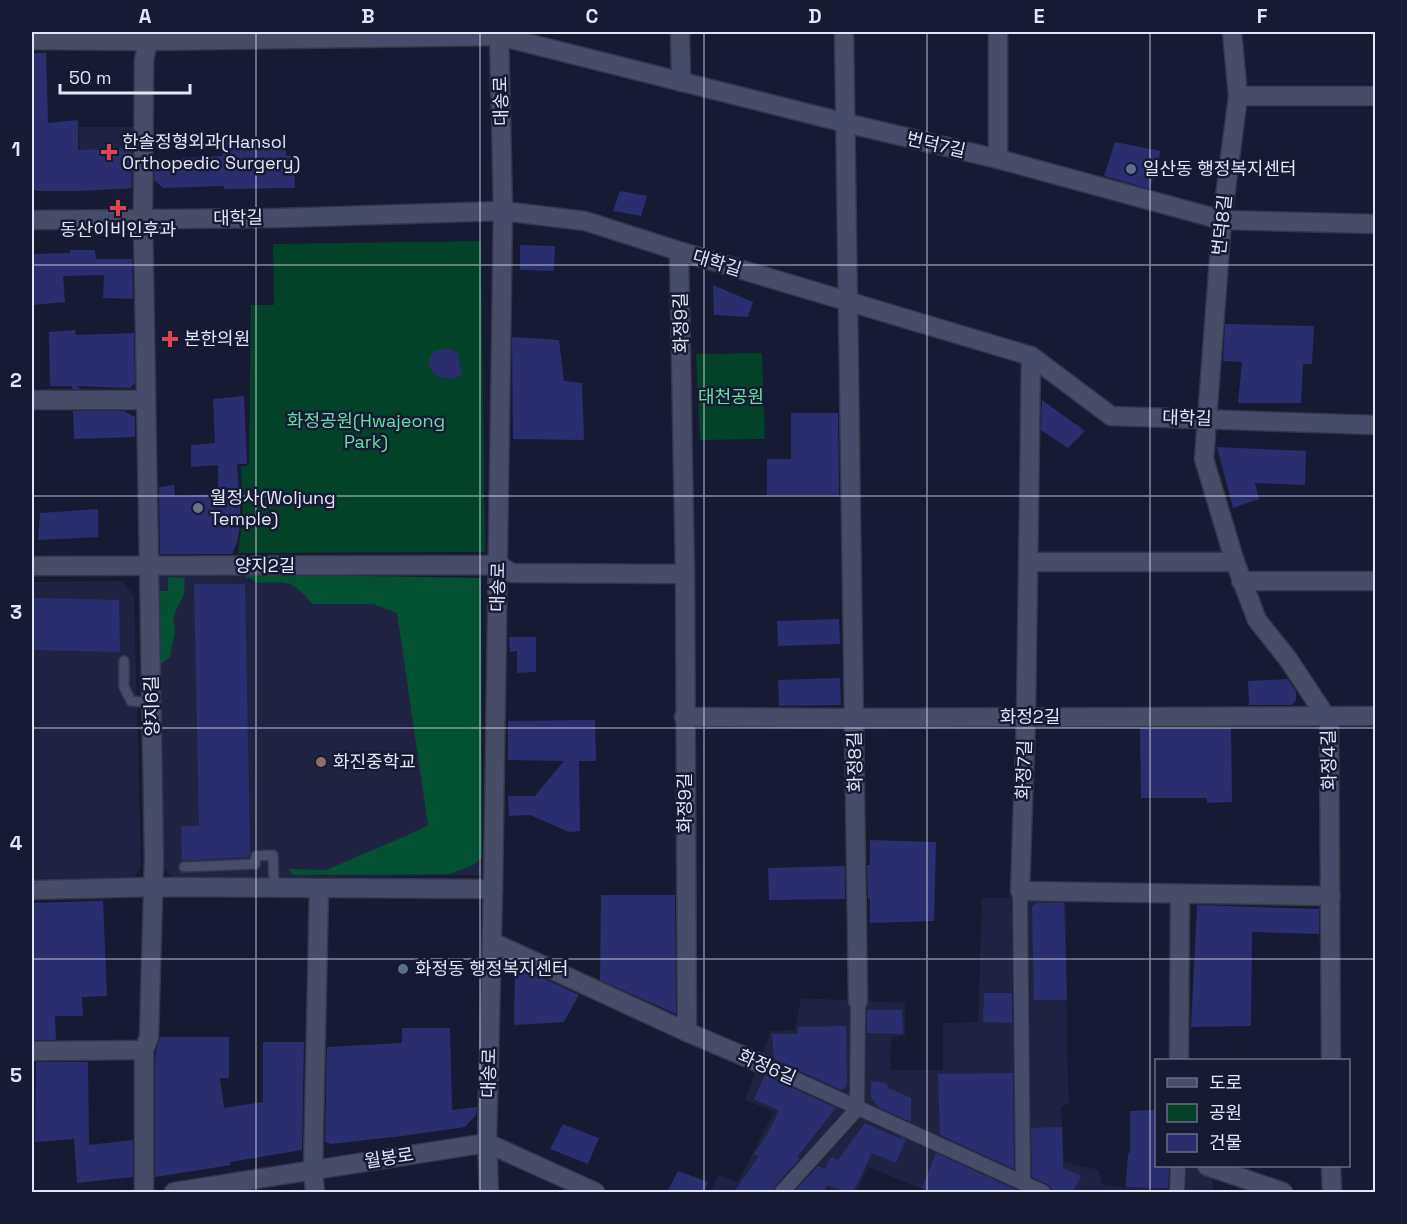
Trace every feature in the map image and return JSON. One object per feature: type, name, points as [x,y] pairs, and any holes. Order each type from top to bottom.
[{"type":"street","points":[[680,32],[681,82]]},
{"type":"street","name":"화정8길","points":[[844,32],[858,1001],[857,1109]]},
{"type":"street","points":[[998,32],[998,159]]},
{"type":"street","name":"번덕8길","points":[[1207,419],[1222,220],[1238,96],[1232,32]]},
{"type":"street","name":"번덕7길","points":[[32,40],[148,36],[499,34],[681,82],[998,159],[1222,220],[1376,224]]},
{"type":"street","name":"대송로","points":[[489,1192],[487,1143],[504,211],[499,34]]},
{"type":"street","name":"양지6길","points":[[144,1192],[144,1050],[149,1037],[154,848],[143,219],[144,60],[148,36]]},
{"type":"street","points":[[1238,96],[1376,96]]},
{"type":"street","name":"대학길","points":[[32,220],[278,218],[504,211],[585,221],[848,303],[1030,356],[1111,416],[1376,425]]},
{"type":"street","name":"화정9길","points":[[679,251],[685,574],[687,1032]]},
{"type":"street","name":"화정7길","points":[[1023,1183],[1020,891],[1026,717],[1030,356]]},
{"type":"street","points":[[32,400],[146,400]]},
{"type":"street","name":"화정4길","points":[[1207,419],[1204,459],[1234,562],[1257,620],[1288,659],[1329,721],[1331,1059]]},
{"type":"street","points":[[1028,562],[1234,562]]},
{"type":"street","points":[[499,565],[512,573],[685,574]]},
{"type":"street","name":"양지2길","points":[[32,566],[499,565]]},
{"type":"street","points":[[1241,580],[1376,581]]},
{"type":"street","name":"화정2길","points":[[684,717],[1376,716]]},
{"type":"street","points":[[32,890],[153,887],[493,889]]},
{"type":"street","points":[[315,1192],[313,1170],[319,888]]},
{"type":"street","points":[[1020,891],[1331,896]]},
{"type":"street","points":[[1179,1059],[1180,894]]},
{"type":"street","name":"화정6길","points":[[492,942],[1043,1192]]},
{"type":"street","points":[[32,1051],[144,1050]]},
{"type":"street","points":[[782,1192],[857,1109]]},
{"type":"street","points":[[487,1143],[595,1192]]},
{"type":"street","name":"월봉로","points":[[174,1192],[487,1143]]},
{"type":"street","points":[[1177,1192],[1178,1167]]},
{"type":"street","points":[[1210,1167],[1283,1192]]},
{"type":"street","points":[[1332,1167],[1332,1192]]},
{"type":"lane","points":[[124,661],[124,687],[131,701],[152,703]]},
{"type":"lane","points":[[184,867],[255,864],[256,856],[273,855],[274,888]]},
{"type":"shaded area","name":"한솔정형외과(Hansol Orthopedic Surgery)","points":[[79,127],[138,127],[141,178],[131,189],[80,191]]},
{"type":"shaded area","name":"화진중학교","points":[[166,572],[481,578],[482,875],[175,879],[162,866],[156,581]]},
{"type":"shaded area","points":[[122,581],[134,596],[141,866],[134,878],[32,879],[32,582]]},
{"type":"shaded area","points":[[1066,896],[1069,1104],[1061,1106],[1064,1162],[1099,1170],[1102,1184],[1125,1188],[1128,1152],[1155,1154],[1155,1167],[1201,1167],[1212,1172],[1213,1192],[929,1192],[869,1167],[856,1192],[838,1192],[829,1189],[827,1192],[710,1192],[719,1175],[738,1182],[774,1112],[745,1100],[771,1031],[795,1030],[801,998],[905,1003],[905,1036],[891,1037],[890,1070],[943,1070],[943,1023],[978,1022],[982,898]]},
{"type":"green space","name":"화정공원(Hwajeong Park)","points":[[481,241],[485,552],[238,553],[243,519],[241,467],[249,465],[251,305],[274,305],[273,244]]},
{"type":"green space","name":"대천공원","points":[[762,353],[765,439],[700,440],[696,354]]},
{"type":"green space","points":[[247,574],[481,578],[482,857],[475,864],[450,874],[293,875],[288,869],[326,870],[428,825],[397,613],[373,604],[312,604],[294,586],[282,583],[256,583],[245,577]]},
{"type":"green space","points":[[168,577],[185,578],[184,594],[173,617],[175,630],[170,657],[158,666],[156,591],[168,591]]},
{"type":"building","points":[[32,53],[46,53],[48,123],[78,120],[78,150],[132,148],[131,188],[79,191],[32,190]]},
{"type":"building","points":[[285,138],[286,156],[294,156],[295,188],[224,189],[224,186],[163,188],[154,180],[155,159],[223,156],[222,139]]},
{"type":"building","name":"일산동 행정복지센터","points":[[1115,142],[1161,151],[1150,189],[1104,176]]},
{"type":"building","points":[[620,191],[647,196],[641,216],[613,211]]},
{"type":"building","points":[[520,245],[555,246],[554,271],[520,270]]},
{"type":"building","points":[[70,250],[95,250],[96,259],[132,259],[133,299],[103,298],[104,275],[63,276],[65,302],[32,305],[32,254],[70,253]]},
{"type":"building","points":[[713,285],[753,302],[748,317],[714,315]]},
{"type":"building","points":[[1225,324],[1314,326],[1312,364],[1303,364],[1301,403],[1238,403],[1242,362],[1223,361]]},
{"type":"building","points":[[75,330],[76,335],[134,333],[135,383],[130,388],[76,386],[81,389],[72,389],[72,386],[50,386],[49,332]]},
{"type":"building","points":[[512,337],[559,340],[564,381],[582,383],[584,440],[513,439]]},
{"type":"building","points":[[446,348],[457,352],[462,376],[449,379],[437,376],[430,368],[429,361],[433,352]]},
{"type":"building","name":"월정사(Woljung Temple)","points":[[244,396],[247,464],[237,464],[241,519],[237,543],[232,554],[160,554],[159,487],[174,485],[175,496],[218,494],[218,465],[191,467],[191,445],[215,443],[213,399]]},
{"type":"building","points":[[1042,400],[1085,431],[1068,448],[1041,430]]},
{"type":"building","points":[[73,411],[124,411],[135,417],[135,437],[74,439]]},
{"type":"building","points":[[791,413],[838,413],[839,495],[767,495],[767,459],[791,459]]},
{"type":"building","points":[[1217,447],[1306,451],[1305,485],[1255,483],[1259,499],[1233,508]]},
{"type":"building","points":[[98,509],[98,537],[38,540],[40,513]]},
{"type":"building","points":[[194,584],[245,584],[249,857],[182,861],[181,826],[199,826]]},
{"type":"building","points":[[32,598],[119,600],[120,652],[32,650]]},
{"type":"building","points":[[839,619],[840,644],[778,646],[777,621]]},
{"type":"building","points":[[509,637],[536,637],[536,672],[517,673],[517,651],[510,652]]},
{"type":"building","points":[[840,678],[841,705],[779,706],[778,680]]},
{"type":"building","points":[[1288,679],[1296,692],[1296,700],[1292,705],[1249,705],[1248,681]]},
{"type":"building","points":[[595,720],[596,761],[579,761],[580,831],[569,832],[530,815],[509,816],[508,796],[535,796],[564,761],[508,760],[508,721]]},
{"type":"building","points":[[1140,728],[1231,728],[1232,802],[1207,803],[1207,798],[1141,798]]},
{"type":"building","points":[[870,840],[936,842],[934,921],[870,923],[867,865],[870,865]]},
{"type":"building","points":[[845,866],[845,899],[769,900],[768,868]]},
{"type":"building","points":[[601,895],[675,895],[676,1014],[600,980]]},
{"type":"building","points":[[103,901],[107,996],[82,997],[83,1016],[55,1016],[56,1040],[32,1040],[32,903]]},
{"type":"building","points":[[1036,903],[1064,903],[1067,1000],[1034,1000],[1032,907]]},
{"type":"building","points":[[1197,905],[1319,909],[1319,934],[1252,932],[1251,1026],[1191,1027]]},
{"type":"building","points":[[515,965],[579,995],[564,1022],[514,1025]]},
{"type":"building","points":[[984,993],[1012,993],[1012,1023],[983,1022]]},
{"type":"building","points":[[867,1010],[902,1010],[903,1034],[867,1033]]},
{"type":"building","points":[[846,1026],[847,1086],[841,1090],[774,1059],[772,1034],[798,1034],[797,1027]]},
{"type":"building","points":[[402,1028],[450,1028],[452,1110],[477,1107],[476,1115],[465,1127],[331,1144],[325,1142],[327,1047],[402,1043]]},
{"type":"building","points":[[160,1037],[229,1037],[229,1078],[220,1078],[224,1108],[263,1102],[263,1042],[304,1042],[302,1150],[230,1162],[231,1165],[155,1177],[155,1064]]},
{"type":"building","points":[[36,1062],[88,1062],[89,1145],[133,1140],[133,1177],[77,1183],[74,1139],[35,1142]]},
{"type":"building","points":[[1013,1073],[1014,1169],[940,1135],[938,1074]]},
{"type":"building","points":[[765,1075],[836,1108],[797,1157],[800,1158],[775,1186],[773,1192],[734,1192],[759,1156],[754,1154],[779,1111],[754,1099]]},
{"type":"building","points":[[871,1081],[887,1083],[888,1088],[911,1098],[911,1122],[878,1107],[871,1097]]},
{"type":"building","points":[[1155,1110],[1155,1167],[1169,1167],[1168,1188],[1126,1187],[1128,1155],[1130,1155],[1130,1111]]},
{"type":"building","points":[[865,1123],[903,1140],[900,1137],[906,1139],[896,1163],[872,1153],[853,1192],[827,1185],[824,1192],[794,1192],[818,1166],[825,1169],[831,1157],[838,1160]]},
{"type":"building","points":[[563,1124],[599,1138],[588,1164],[550,1149]]},
{"type":"building","points":[[1062,1127],[1063,1168],[1081,1176],[1073,1192],[1052,1192],[1051,1187],[1047,1184],[1032,1177],[1031,1128]]},
{"type":"building","points":[[936,1153],[1022,1192],[932,1192],[922,1188]]},
{"type":"building","points":[[678,1171],[708,1182],[704,1192],[667,1192]]},
{"type":"place","name":"한솔정형외과(Hansol Orthopedic Surgery)","points":[[109,152]]},
{"type":"place","name":"일산동 행정복지센터","points":[[1131,169]]},
{"type":"place","name":"동산이비인후과","points":[[118,208]]},
{"type":"place","name":"본한의원","points":[[170,339]]},
{"type":"place","name":"월정사(Woljung Temple)","points":[[198,508]]},
{"type":"place","name":"화진중학교","points":[[321,762]]},
{"type":"place","name":"화정동 행정복지센터","points":[[403,969]]}]
